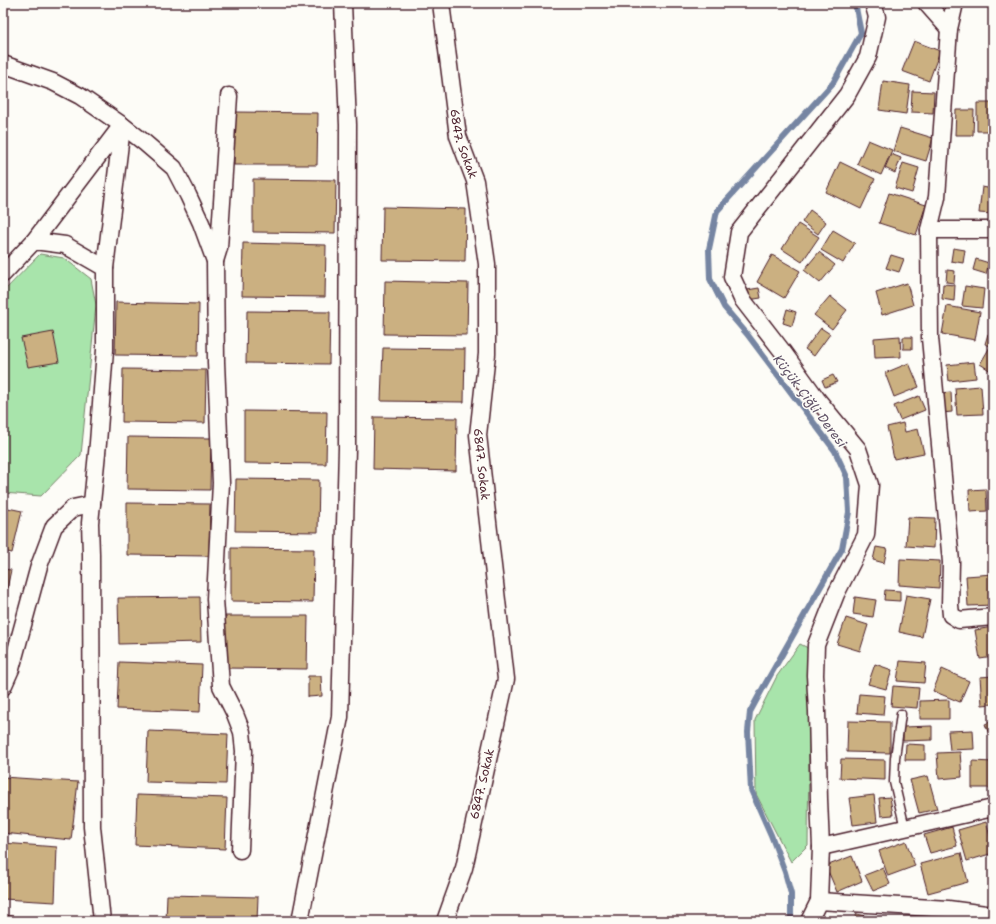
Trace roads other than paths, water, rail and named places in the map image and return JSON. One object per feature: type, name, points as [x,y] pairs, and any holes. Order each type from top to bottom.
[{"type":"street","points":[[300,921],[340,717],[347,448],[348,125],[343,3]]},
{"type":"street","name":"6847. Sokak","points":[[441,3],[458,136],[475,181],[487,264],[487,354],[478,435],[506,679],[464,868],[445,921]]},
{"type":"street","points":[[808,921],[819,901],[821,847],[815,675],[816,645],[836,594],[866,536],[870,485],[858,449],[817,399],[742,299],[732,277],[739,232],[847,95],[868,57],[877,17],[873,3]]},
{"type":"street","points":[[926,3],[949,29]]},
{"type":"street","points":[[955,3],[949,29],[937,198],[929,230],[930,338],[951,562],[951,615],[959,620],[993,617]]},
{"type":"street","points":[[3,64],[53,82],[80,96],[122,125],[174,168],[201,223],[215,260]]},
{"type":"street","points":[[229,96],[218,248],[215,260],[216,362],[221,483],[215,599],[221,686],[242,732],[244,750],[240,850]]},
{"type":"street","points":[[3,274],[34,241],[122,125]]},
{"type":"street","points":[[102,921],[92,827],[90,523],[104,372],[105,268],[122,125]]},
{"type":"street","points":[[929,230],[993,230]]},
{"type":"street","points":[[34,241],[65,245],[105,268]]},
{"type":"street","points":[[3,686],[7,668],[54,526],[73,508],[92,504]]},
{"type":"street","points":[[821,847],[993,808]]},
{"type":"street","points":[[819,901],[940,909],[993,915]]},
{"type":"lane","points":[[901,714],[895,758],[894,782],[905,828]]},
{"type":"waterway","name":"Küçük Çiğli Deresi","points":[[791,921],[791,894],[785,872],[771,835],[751,790],[748,732],[750,712],[842,549],[849,512],[847,477],[835,451],[747,334],[724,307],[710,279],[709,249],[717,211],[833,83],[861,33],[855,3]]}]
